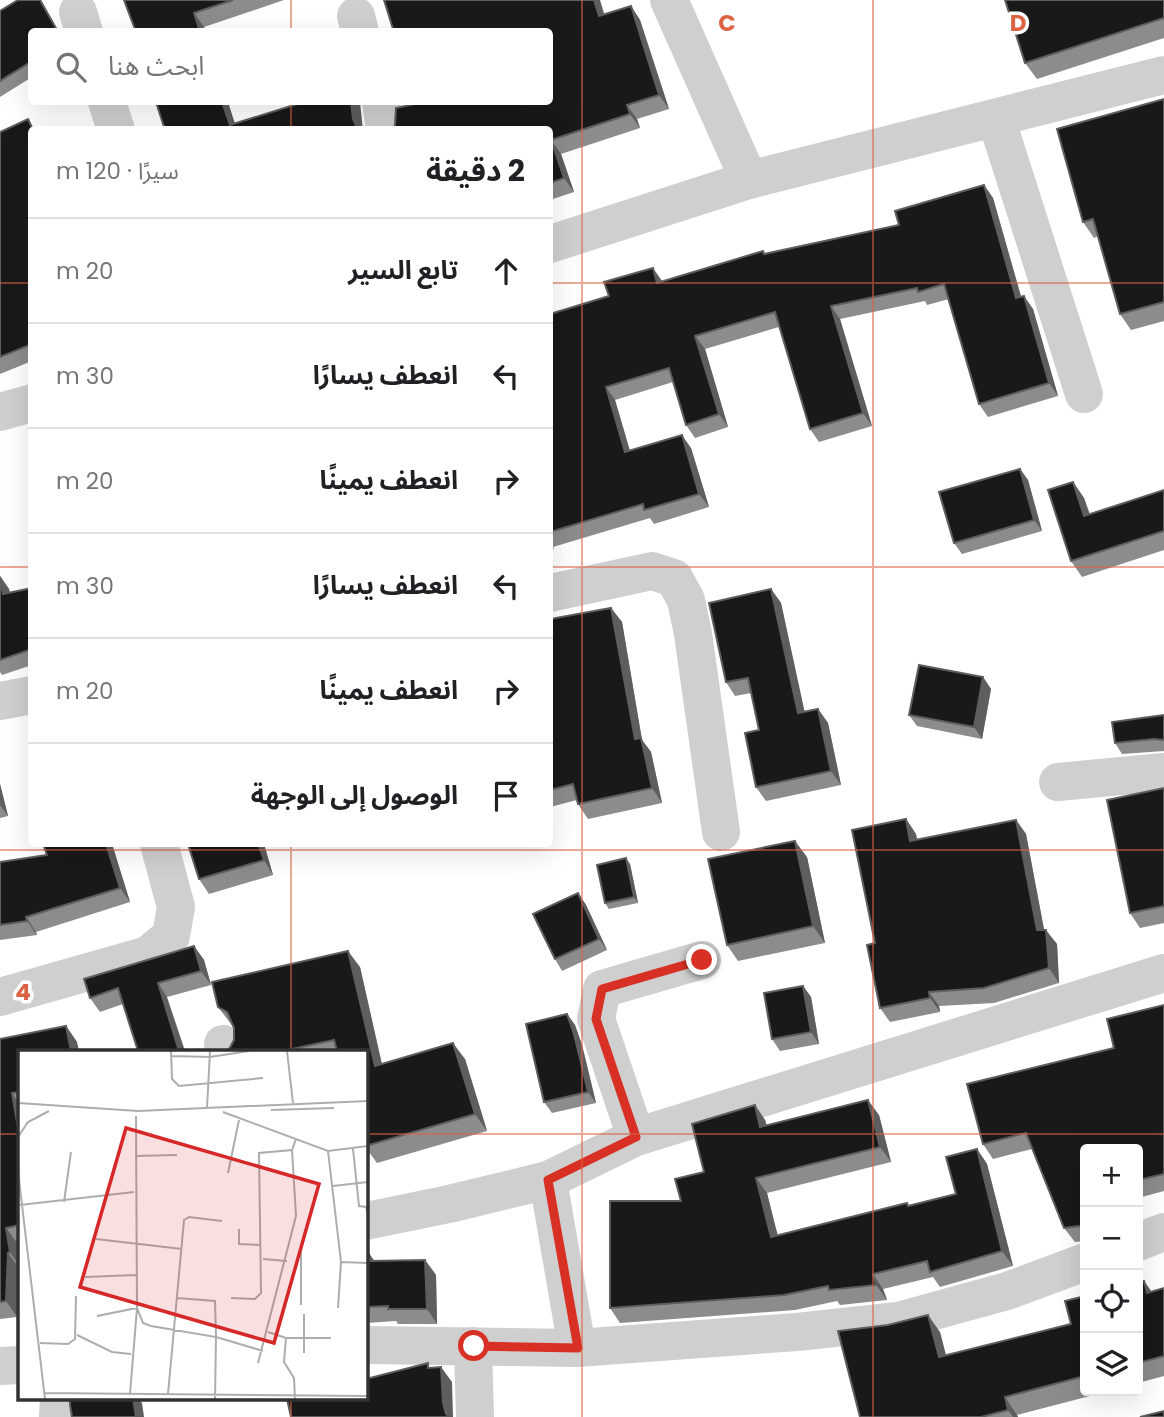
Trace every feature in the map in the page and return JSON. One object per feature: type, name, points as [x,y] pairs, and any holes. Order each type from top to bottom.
[{"type":"street","points":[[668,0],[749,180]]},
{"type":"street","points":[[553,243],[749,180],[1164,75]]},
{"type":"street","points":[[108,105],[115,126]]},
{"type":"street","points":[[381,105],[384,126]]},
{"type":"street","points":[[996,118],[1084,394]]},
{"type":"street","points":[[0,412],[28,403]]},
{"type":"street","points":[[553,592],[652,571],[674,578],[686,600],[693,634],[721,832]]},
{"type":"street","points":[[0,701],[28,696]]},
{"type":"street","points":[[1058,782],[1164,772]]},
{"type":"street","points":[[0,997],[148,955],[170,936],[176,906],[160,847]]},
{"type":"street","points":[[636,1137],[596,1019],[602,989],[702,960]]},
{"type":"street","points":[[368,1221],[548,1180],[636,1137],[1164,973]]},
{"type":"street","points":[[548,1180],[578,1348]]},
{"type":"street","points":[[1143,1240],[1164,1233]]},
{"type":"street","points":[[368,1345],[578,1348],[797,1332],[898,1321],[1007,1291],[1080,1264]]},
{"type":"street","points":[[474,1346],[475,1417]]},
{"type":"street","points":[[0,1366],[18,1365]]},
{"type":"building","points":[[18,0],[40,0],[56,28],[28,28],[28,64],[0,81],[0,11]]},
{"type":"building","points":[[124,0],[233,0],[194,13],[199,28],[134,28]]},
{"type":"building","points":[[384,0],[594,0],[599,16],[631,6],[659,95],[627,105],[630,114],[553,139],[553,126],[394,126],[396,108],[410,105],[553,105],[553,28],[393,28]]},
{"type":"building","points":[[1005,0],[1164,0],[1164,18],[1025,63]]},
{"type":"building","points":[[1164,99],[1164,302],[1120,314],[1093,219],[1083,222],[1057,129]]},
{"type":"building","points":[[157,105],[223,105],[230,125],[294,105],[351,105],[356,126],[164,126]]},
{"type":"building","points":[[28,119],[31,126],[28,126],[28,346],[0,357],[0,132]]},
{"type":"building","points":[[553,146],[564,178],[553,182]]},
{"type":"building","points":[[984,185],[1016,298],[1024,296],[1049,383],[979,404],[944,284],[918,292],[917,288],[831,306],[863,413],[810,429],[775,312],[695,336],[719,414],[686,425],[669,368],[606,387],[625,452],[682,435],[699,494],[644,510],[643,504],[553,531],[553,313],[609,296],[604,282],[653,268],[657,283],[763,251],[764,254],[899,225],[895,211]]},
{"type":"building","points":[[1020,469],[1034,520],[954,543],[939,492]]},
{"type":"building","points":[[1073,482],[1084,516],[1164,490],[1164,531],[1071,561],[1048,490]]},
{"type":"building","points":[[0,577],[3,594],[28,589],[28,650],[0,660]]},
{"type":"building","points":[[771,589],[798,713],[818,709],[831,771],[756,787],[745,733],[759,730],[748,678],[726,682],[709,603]]},
{"type":"building","points":[[611,608],[635,739],[641,738],[652,788],[578,804],[573,784],[553,789],[553,618]]},
{"type":"building","points":[[919,665],[983,677],[974,727],[909,715]]},
{"type":"building","points":[[1164,715],[1164,740],[1115,743],[1112,722]]},
{"type":"building","points":[[1164,788],[1164,906],[1130,913],[1107,800]]},
{"type":"building","points":[[906,819],[910,841],[1016,820],[1037,930],[1046,930],[1049,968],[984,988],[929,992],[930,998],[880,1008],[867,945],[875,943],[852,830]]},
{"type":"building","points":[[795,841],[813,926],[727,945],[708,859]]},
{"type":"building","points":[[44,847],[107,847],[120,888],[26,917],[27,921],[0,925],[0,862],[47,855]]},
{"type":"building","points":[[189,847],[259,847],[264,860],[199,879]]},
{"type":"building","points":[[626,858],[634,897],[605,903],[597,865]]},
{"type":"building","points":[[578,893],[599,939],[555,959],[533,914]]},
{"type":"building","points":[[194,946],[201,971],[158,983],[179,1050],[138,1050],[118,988],[90,998],[84,979]]},
{"type":"building","points":[[348,951],[375,1066],[453,1043],[475,1114],[368,1145],[368,1050],[337,1050],[334,1040],[288,1050],[229,1050],[234,1040],[234,1028],[227,1012],[218,1007],[212,982]]},
{"type":"building","points":[[803,986],[811,1032],[772,1039],[764,993]]},
{"type":"building","points":[[1164,1005],[1164,1174],[1143,1179],[1143,1144],[1080,1144],[1080,1226],[1064,1228],[1026,1133],[983,1144],[967,1084],[1114,1048],[1107,1019]]},
{"type":"building","points":[[567,1014],[588,1092],[544,1102],[526,1024]]},
{"type":"building","points":[[66,1026],[71,1050],[18,1050],[18,1092],[12,1093],[18,1128],[18,1225],[6,1228],[10,1252],[6,1301],[0,1302],[0,1039]]},
{"type":"building","points":[[868,1100],[880,1147],[756,1178],[771,1237],[907,1203],[908,1206],[956,1194],[946,1157],[977,1149],[1002,1251],[930,1272],[927,1261],[873,1274],[876,1285],[829,1290],[828,1286],[784,1295],[610,1308],[610,1201],[681,1201],[675,1179],[704,1172],[692,1124],[755,1105],[760,1127]]},
{"type":"building","points":[[368,1252],[369,1261],[425,1260],[427,1309],[388,1309],[388,1306],[368,1307]]},
{"type":"building","points":[[1143,1281],[1147,1293],[1164,1288],[1164,1356],[1143,1362],[1143,1333]]},
{"type":"building","points":[[1080,1297],[1080,1377],[1005,1397],[1008,1410],[981,1417],[860,1417],[838,1331],[888,1325],[928,1315],[939,1357],[1071,1324],[1065,1301]]},
{"type":"building","points":[[428,1363],[428,1368],[441,1367],[443,1403],[446,1414],[450,1417],[291,1417],[287,1400],[368,1400],[368,1378]]},
{"type":"building","points":[[70,1400],[133,1400],[136,1417],[72,1417]]},
{"type":"building","points":[[1164,1411],[1164,1417],[1140,1417]]},
{"type":"route","points":[[474,1346],[578,1348],[548,1180],[636,1137],[596,1019],[602,989],[702,960]]}]
